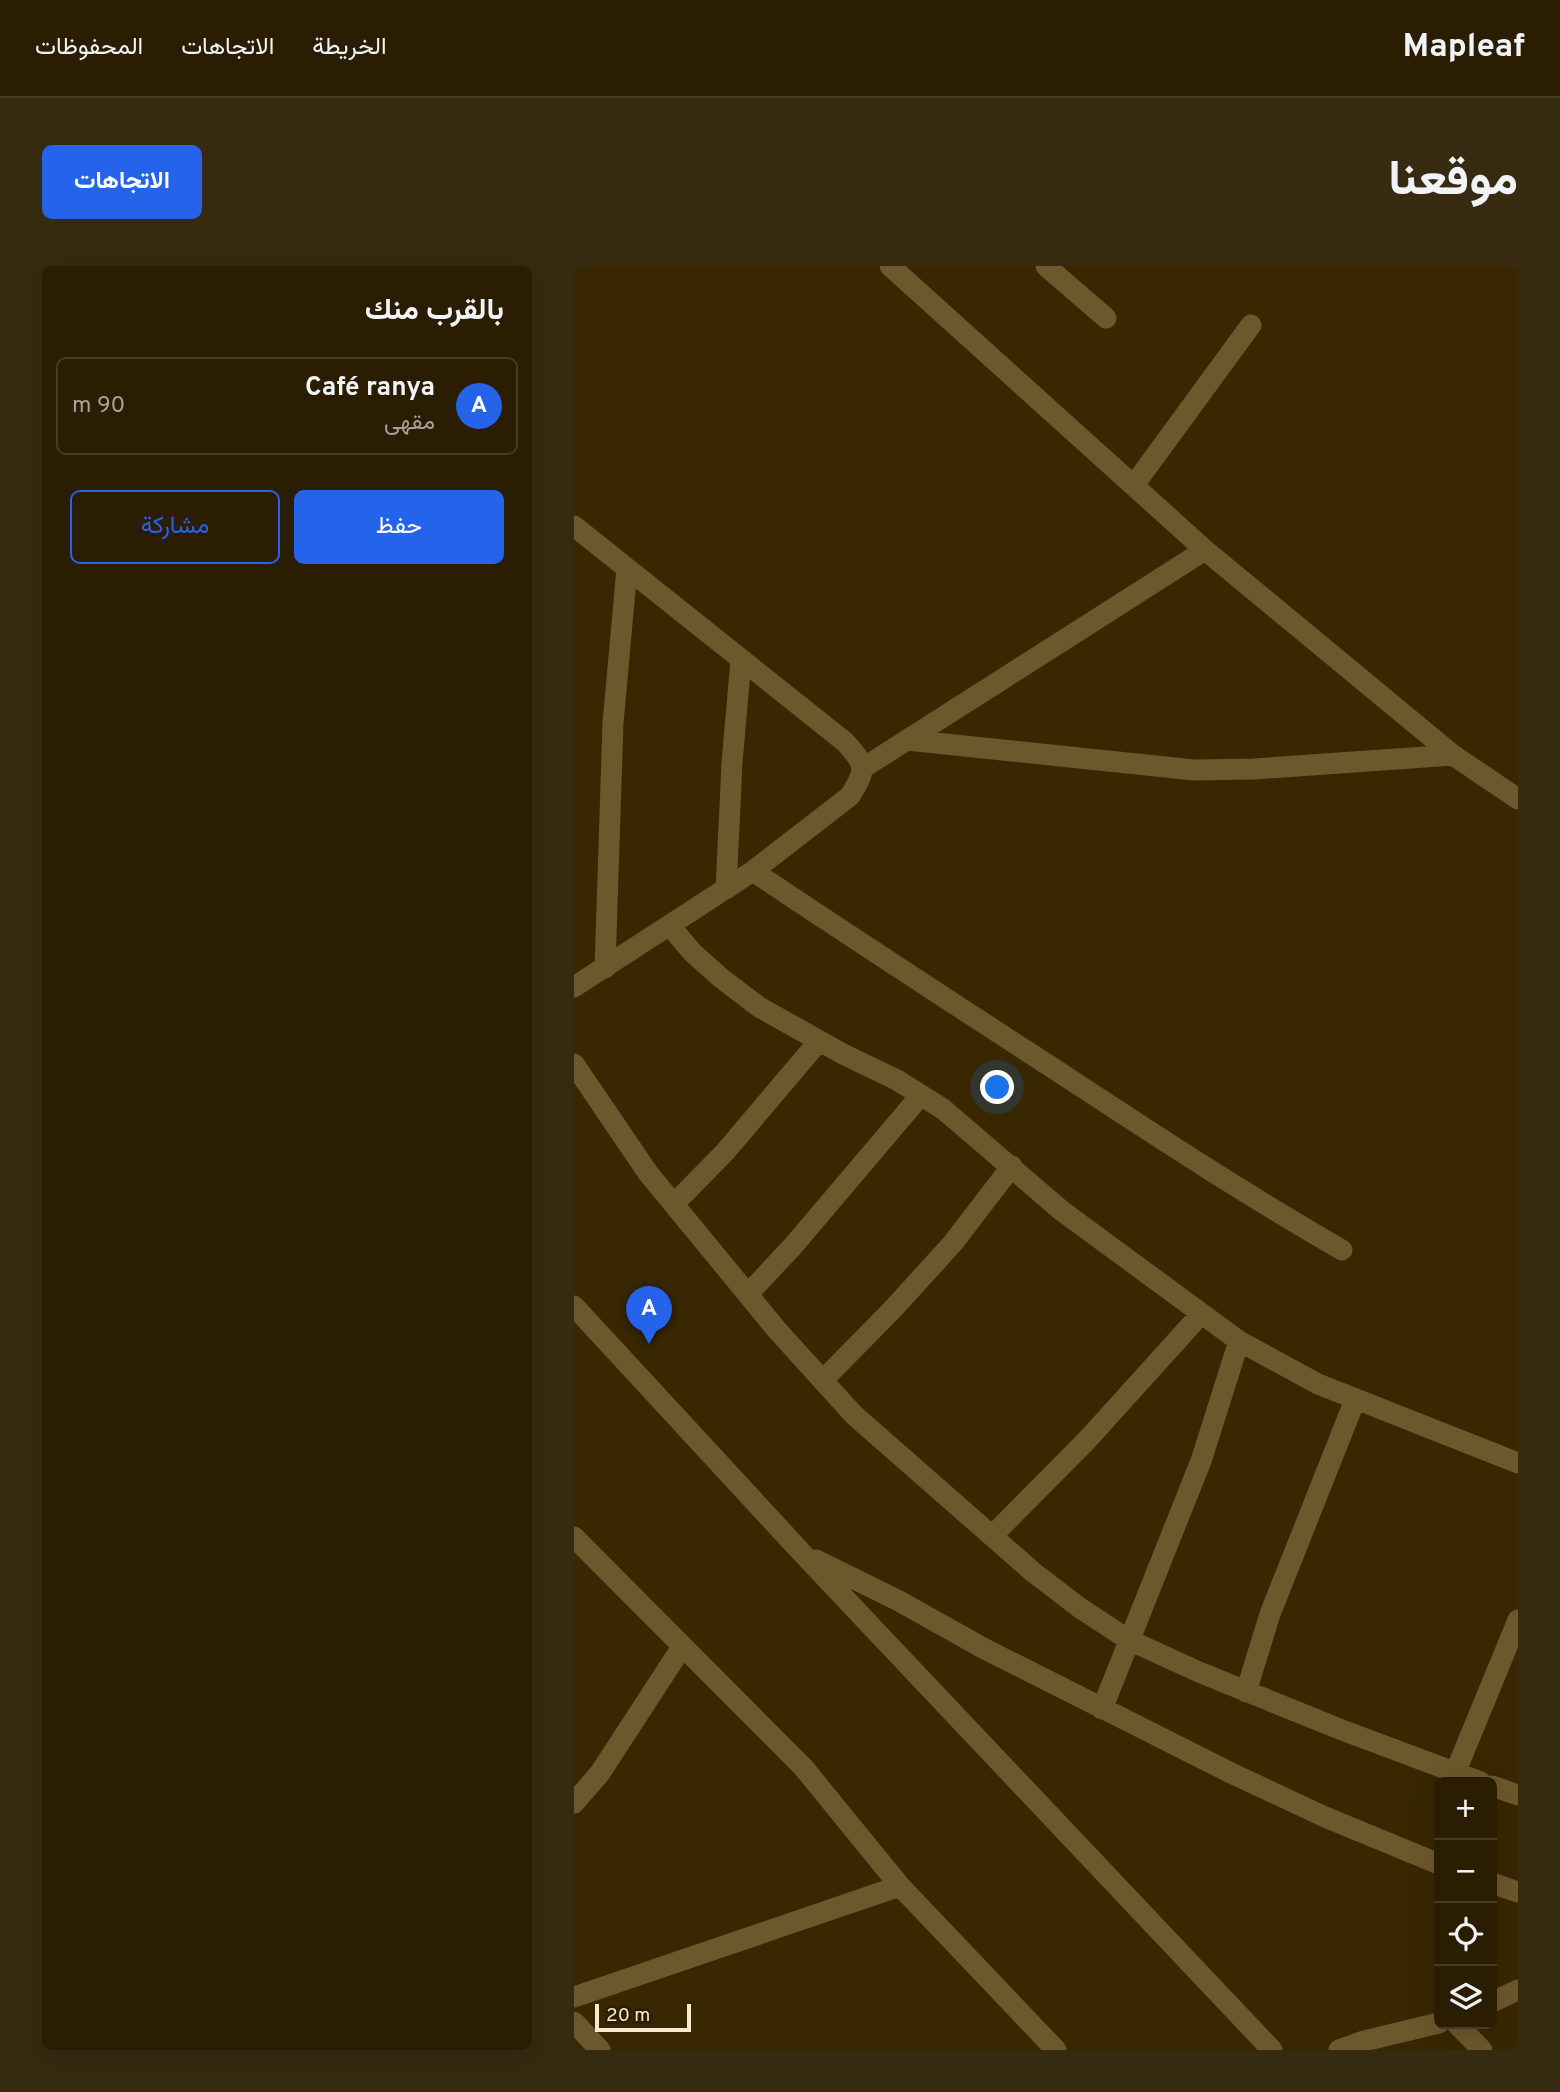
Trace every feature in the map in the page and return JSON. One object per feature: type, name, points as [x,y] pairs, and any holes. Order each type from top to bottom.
[{"type":"street","points":[[890,266],[1205,550],[1453,755],[1518,799]]},
{"type":"street","points":[[1046,266],[1106,318]]},
{"type":"street","points":[[1134,485],[1251,325]]},
{"type":"street","points":[[574,526],[845,742],[861,760],[863,768],[850,796],[753,871],[574,987]]},
{"type":"street","points":[[863,768],[1205,550]]},
{"type":"street","points":[[605,968],[612,736],[627,568]]},
{"type":"street","points":[[726,889],[732,763],[741,660]]},
{"type":"street","points":[[907,740],[1194,771],[1453,755]]},
{"type":"street","points":[[753,871],[1154,1134],[1277,1213],[1342,1250]]},
{"type":"street","points":[[670,926],[693,953],[759,1007],[897,1080],[943,1110],[1012,1166],[1062,1212],[1240,1341],[1301,1376],[1355,1400],[1518,1463]]},
{"type":"street","points":[[674,1204],[725,1152],[819,1041]]},
{"type":"street","points":[[574,1064],[649,1173],[777,1329],[854,1415],[1080,1608],[1129,1640],[1246,1692],[1467,1777]]},
{"type":"street","points":[[749,1293],[818,1217],[921,1095]]},
{"type":"street","points":[[824,1379],[953,1243],[1012,1166]]},
{"type":"street","points":[[574,1306],[802,1553],[1272,2050]]},
{"type":"street","points":[[993,1535],[1088,1439],[1201,1314]]},
{"type":"street","points":[[1102,1709],[1201,1461],[1240,1341]]},
{"type":"street","points":[[1246,1692],[1270,1614],[1355,1400]]},
{"type":"street","points":[[575,1542],[803,1767],[900,1886],[1050,2048]]},
{"type":"street","points":[[802,1553],[899,1601],[1102,1709],[1325,1817],[1434,1862]]},
{"type":"street","points":[[1455,1773],[1518,1620]]},
{"type":"street","points":[[574,1803],[600,1773],[682,1647]]},
{"type":"street","points":[[1497,1788],[1518,1795]]},
{"type":"street","points":[[1497,1885],[1518,1892]]},
{"type":"street","points":[[574,1997],[900,1886]]},
{"type":"street","points":[[1497,2000],[1518,1990]]},
{"type":"street","points":[[574,2022],[600,2050]]},
{"type":"street","points":[[1339,2050],[1364,2041],[1434,2024]]},
{"type":"street","points":[[1462,2029],[1482,2050]]},
{"type":"place","name":"Café ranya","points":[[649,1344]]}]
